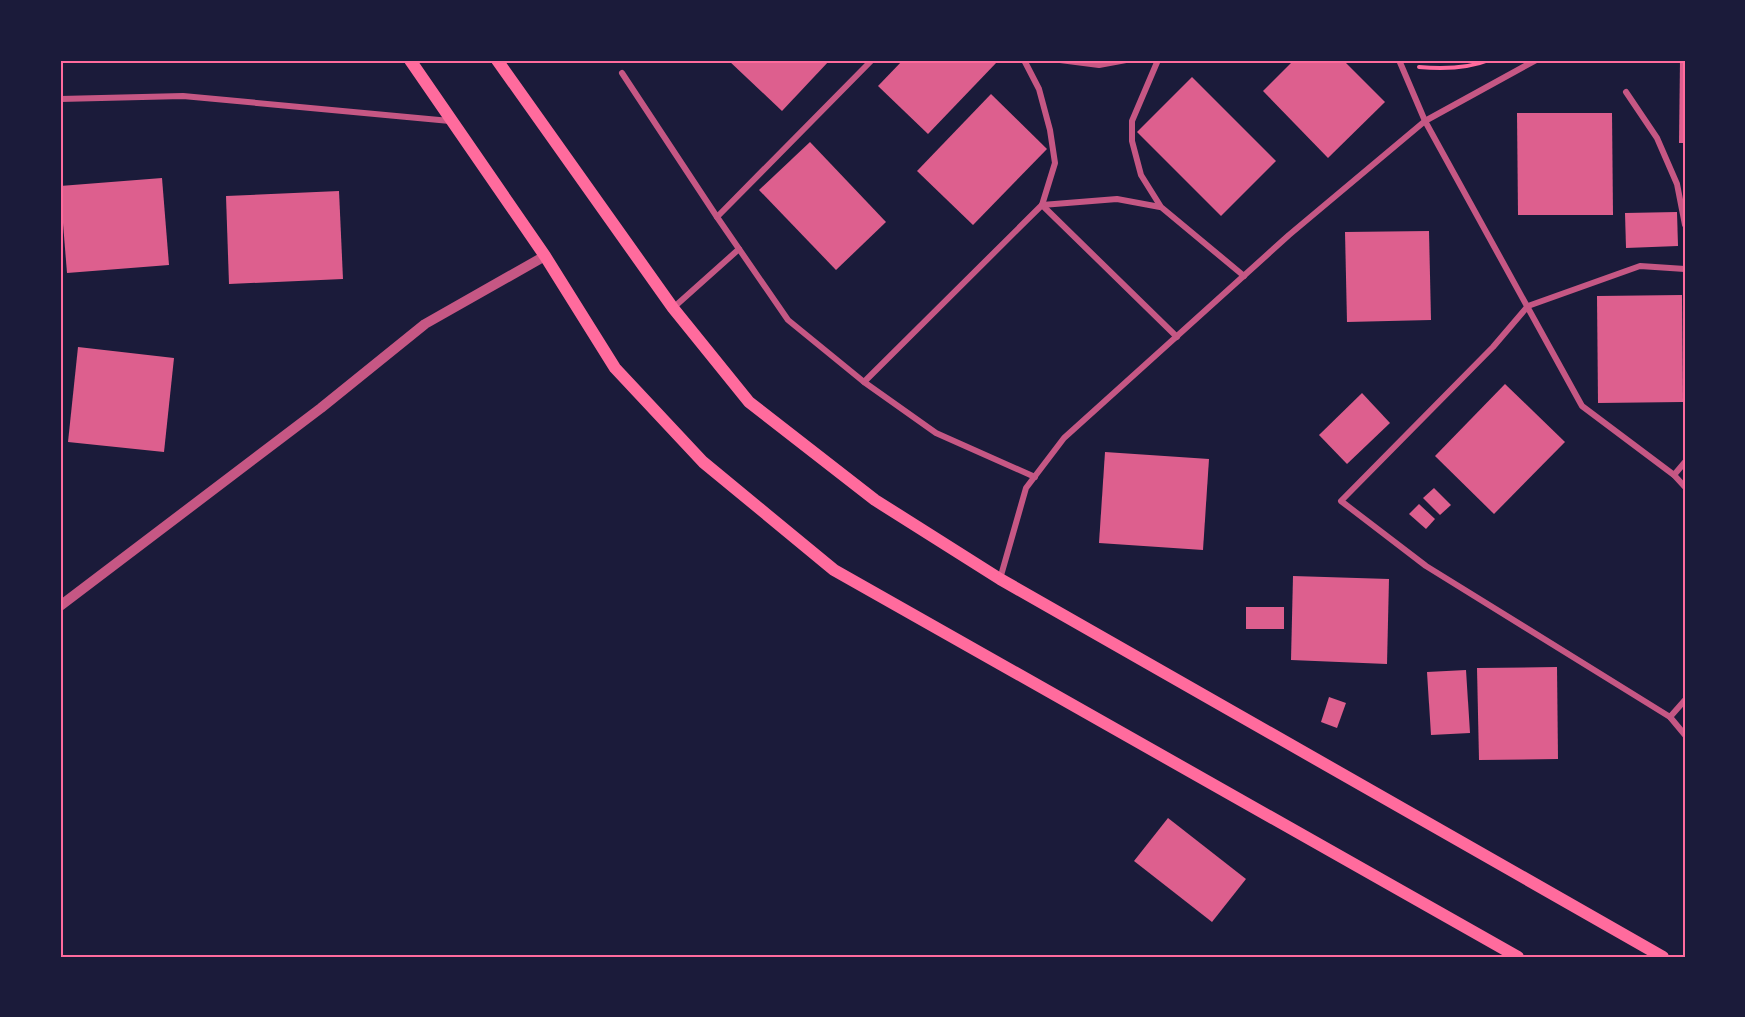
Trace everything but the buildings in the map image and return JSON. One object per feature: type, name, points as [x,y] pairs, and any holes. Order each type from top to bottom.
[{"type":"main road","points":[[410,60],[545,256],[615,368],[703,462],[834,570],[1518,957]]},
{"type":"main road","points":[[497,60],[673,308],[749,402],[875,500],[1000,579],[1663,957]]},
{"type":"street","points":[[717,217],[872,60]]},
{"type":"street","points":[[864,382],[1042,205],[1055,163],[1040,89],[1024,60]]},
{"type":"street","points":[[1060,60],[1099,65],[1126,60]]},
{"type":"street","points":[[1158,60],[1132,121],[1132,141],[1141,175],[1161,207],[1244,276]]},
{"type":"street","points":[[1000,579],[1026,488],[1064,438],[1289,235],[1425,121],[1536,60]]},
{"type":"street","points":[[1400,62],[1425,121],[1582,406],[1674,475],[1685,487]]},
{"type":"street","points":[[622,73],[788,320],[864,382],[936,433],[1035,477]]},
{"type":"street","points":[[1626,92],[1657,138],[1677,184],[1685,225]]},
{"type":"street","points":[[60,99],[183,96],[450,121]]},
{"type":"street","points":[[1042,205],[1117,199],[1161,207]]},
{"type":"street","points":[[1042,205],[1177,338]]},
{"type":"street","points":[[673,308],[740,249]]},
{"type":"street","points":[[60,606],[321,408],[425,324],[545,256]]},
{"type":"street","points":[[1685,269],[1640,267],[1528,306],[1493,347],[1341,501],[1426,566],[1670,717],[1685,735]]},
{"type":"street","points":[[1674,475],[1685,462]]},
{"type":"street","points":[[1670,717],[1685,700]]},
{"type":"path","points":[[1400,62],[1441,69],[1479,64],[1489,60]]}]
